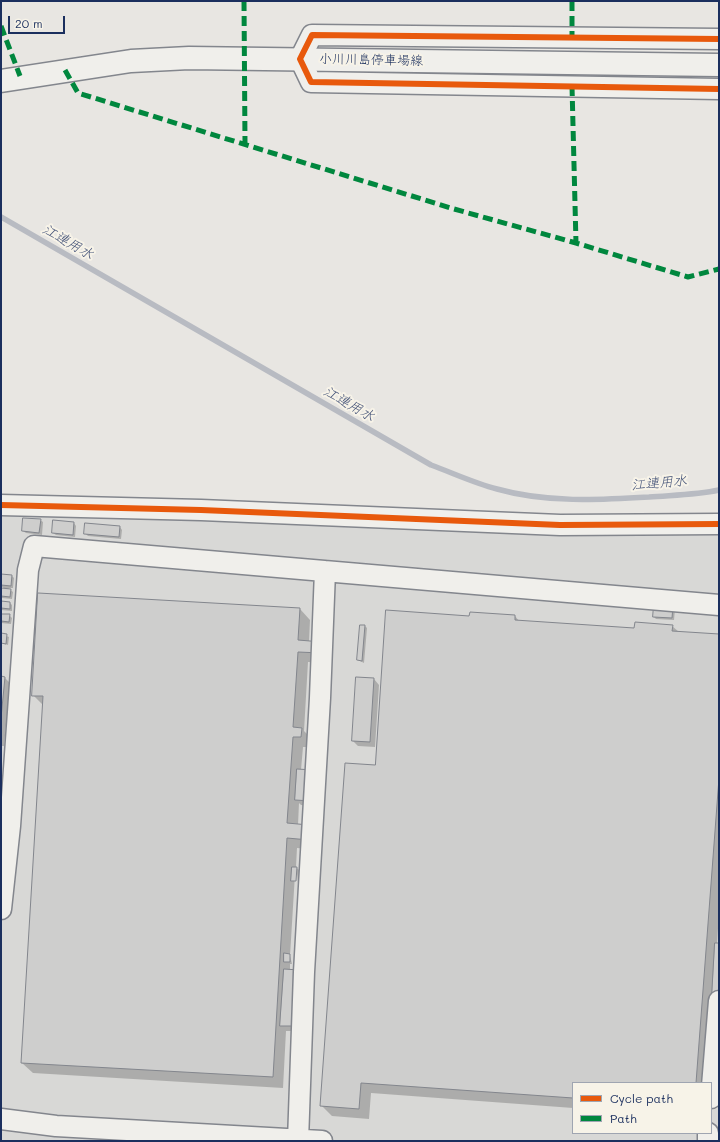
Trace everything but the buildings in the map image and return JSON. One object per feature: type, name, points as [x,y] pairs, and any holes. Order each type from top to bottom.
[{"type":"main road","name":"小川川島停車場線","points":[[1,80],[131,61],[197,58],[719,65]]},
{"type":"street","points":[[719,39],[312,35],[300,59],[311,82],[719,89]]},
{"type":"street","points":[[1,505],[201,510],[560,525],[719,524]]},
{"type":"street","points":[[1,909],[10,826],[28,570],[34,546],[719,605]]},
{"type":"street","points":[[298,1140],[304,972],[320,698],[325,571]]},
{"type":"street","points":[[712,1086],[719,1001]]},
{"type":"street","points":[[1,1119],[130,1136],[322,1141]]},
{"type":"shaded area","points":[[1,509],[719,532],[719,1141],[1,1141]]},
{"type":"waterway","name":"江連用水","points":[[1,217],[431,465],[472,481],[488,487],[534,497],[573,499],[649,497],[693,494],[719,490]]},
{"type":"marked path","points":[[244,1],[245,143]]},
{"type":"marked path","points":[[572,1],[572,38]]},
{"type":"marked path","points":[[1,26],[20,76]]},
{"type":"marked path","points":[[65,70],[78,93],[454,209],[576,243],[688,277],[719,269]]},
{"type":"marked path","points":[[572,86],[576,243]]},
{"type":"cycle path","points":[[719,39],[312,35],[300,59],[311,82],[719,89]]},
{"type":"cycle path","points":[[1,505],[201,510],[560,525],[719,524]]}]
